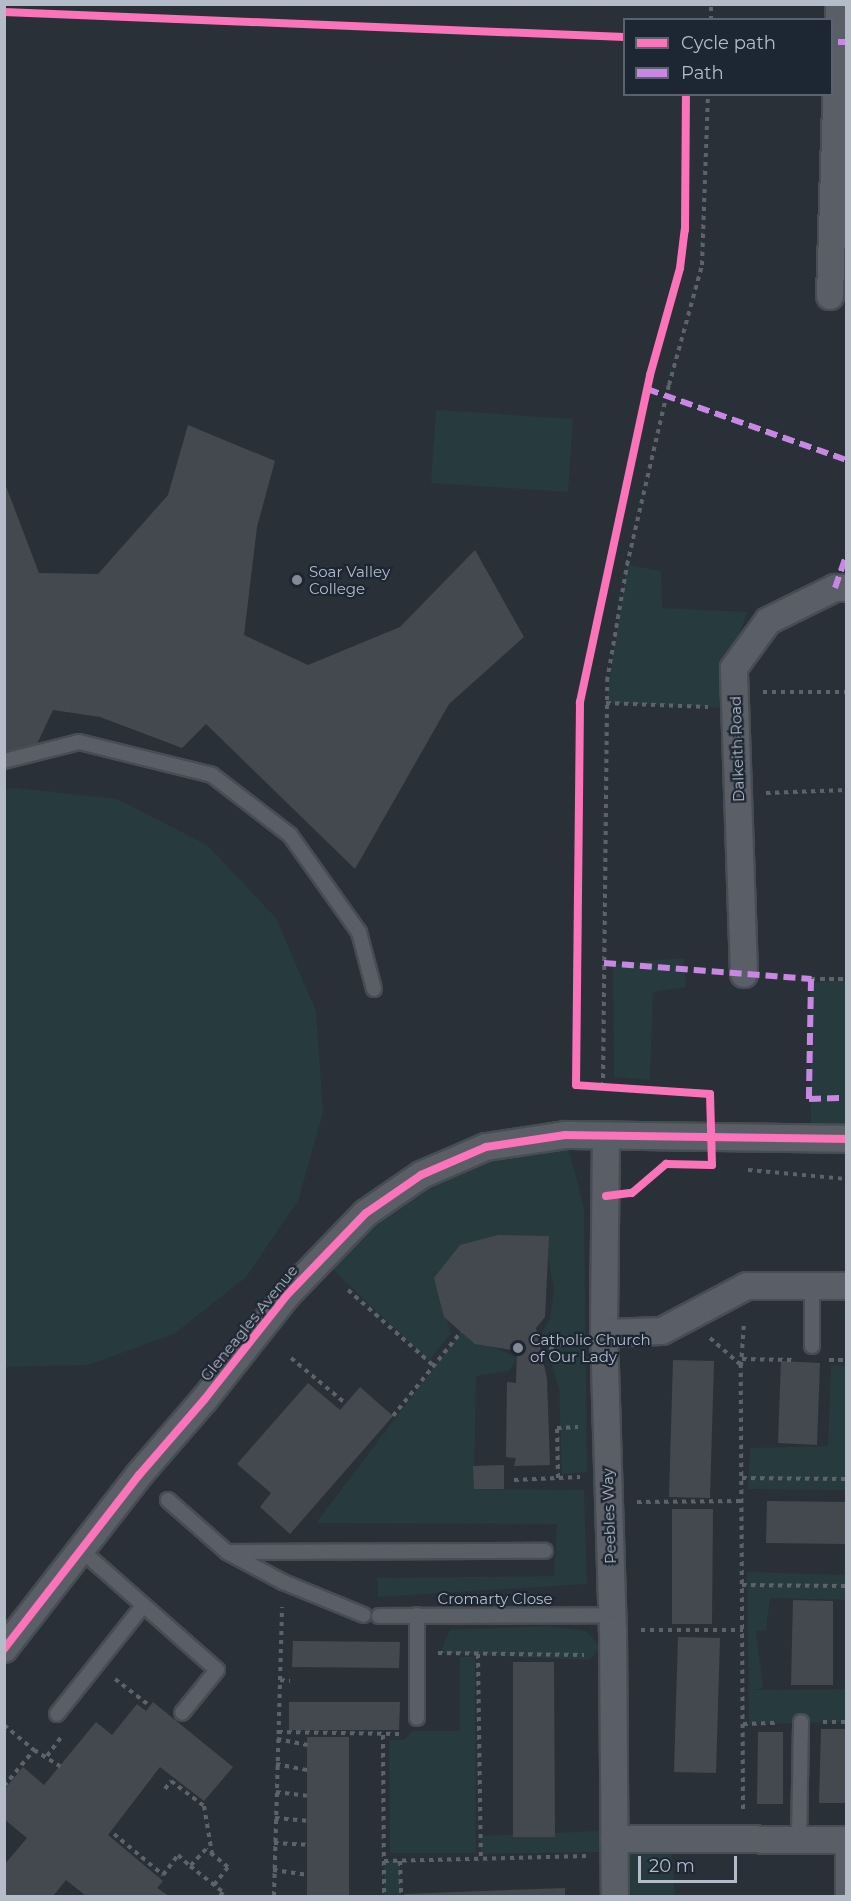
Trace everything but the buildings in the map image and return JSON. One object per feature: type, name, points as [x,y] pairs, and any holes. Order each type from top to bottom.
[{"type":"street","points":[[830,296],[839,4]]},
{"type":"street","name":"Dalkeith Road","points":[[744,974],[734,668],[768,621],[835,588],[846,588]]},
{"type":"street","name":"Gleneagles Avenue","points":[[4,1649],[286,1296],[366,1213],[421,1176],[486,1147],[565,1135],[846,1139]]},
{"type":"street","name":"Peebles Way","points":[[606,1136],[604,1333],[612,1633],[615,1896]]},
{"type":"street","points":[[604,1333],[662,1331],[747,1286],[846,1286]]},
{"type":"street","points":[[614,1847],[744,1840],[845,1840]]},
{"type":"lane","points":[[4,761],[79,742],[212,775],[290,835],[359,932],[374,989]]},
{"type":"lane","points":[[812,1286],[812,1346]]},
{"type":"lane","points":[[168,1500],[227,1552],[283,1582],[364,1616]]},
{"type":"lane","points":[[81,1550],[217,1670],[182,1713]]},
{"type":"lane","points":[[227,1552],[545,1551]]},
{"type":"lane","points":[[57,1714],[143,1606]]},
{"type":"lane","points":[[417,1615],[417,1718]]},
{"type":"lane","name":"Cromarty Close","points":[[379,1616],[417,1615],[612,1633]]},
{"type":"lane","points":[[799,1840],[801,1722]]},
{"type":"lane","points":[[843,1896],[845,1840]]},
{"type":"path","points":[[603,1087],[607,681],[618,603],[669,385],[702,264],[708,96]]},
{"type":"path","points":[[606,703],[735,700],[846,692]]},
{"type":"path","points":[[738,794],[846,790]]},
{"type":"path","points":[[811,980],[846,979]]},
{"type":"path","points":[[745,1169],[846,1179]]},
{"type":"path","points":[[744,1840],[741,1366],[747,1286]]},
{"type":"path","points":[[348,1290],[434,1366]]},
{"type":"path","points":[[687,1318],[741,1366]]},
{"type":"path","points":[[393,1416],[461,1332]]},
{"type":"path","points":[[291,1358],[345,1403]]},
{"type":"path","points":[[558,1478],[557,1428],[607,1425]]},
{"type":"path","points":[[514,1480],[558,1478],[608,1490],[742,1501]]},
{"type":"path","points":[[742,1478],[846,1479]]},
{"type":"path","points":[[274,1896],[283,1582]]},
{"type":"path","points":[[742,1585],[846,1586]]},
{"type":"path","points":[[417,1653],[478,1654],[612,1633],[742,1630]]},
{"type":"path","points":[[478,1654],[481,1858]]},
{"type":"path","points":[[280,1680],[290,1680]]},
{"type":"path","points":[[278,1732],[401,1734],[417,1718]]},
{"type":"path","points":[[4,1725],[34,1750],[60,1766]]},
{"type":"path","points":[[384,1735],[384,1896]]},
{"type":"path","points":[[277,1739],[307,1745]]},
{"type":"path","points":[[4,1786],[34,1750]]},
{"type":"path","points":[[276,1764],[307,1770]]},
{"type":"path","points":[[165,1789],[171,1781],[204,1806],[212,1854]]},
{"type":"path","points":[[276,1792],[307,1796]]},
{"type":"path","points":[[275,1818],[307,1821]]},
{"type":"path","points":[[114,1834],[163,1875],[178,1855],[223,1892],[220,1896]]},
{"type":"path","points":[[274,1843],[307,1845]]},
{"type":"path","points":[[384,1861],[481,1858],[614,1847]]},
{"type":"path","points":[[190,1866],[206,1849],[228,1867],[214,1885]]},
{"type":"path","points":[[400,1861],[401,1896]]},
{"type":"path","points":[[273,1870],[307,1875]]},
{"type":"green space","points":[[436,410],[573,419],[568,492],[431,483]]},
{"type":"green space","points":[[627,565],[661,571],[662,608],[747,612],[733,653],[730,708],[606,703]]},
{"type":"green space","points":[[16,788],[117,799],[207,845],[276,918],[316,1011],[323,1112],[298,1201],[246,1277],[174,1334],[88,1365],[5,1367],[4,790]]},
{"type":"green space","points":[[684,958],[686,987],[653,992],[650,1080],[614,1077],[613,964]]},
{"type":"green space","points":[[846,980],[846,1135],[811,1134],[810,983]]},
{"type":"green space","points":[[565,1135],[584,1209],[587,1472],[562,1474],[559,1388],[542,1333],[550,1319],[554,1291],[548,1256],[506,1239],[434,1278],[451,1333],[429,1361],[322,1259],[421,1175]]},
{"type":"green space","points":[[461,1332],[517,1358],[509,1371],[476,1376],[474,1489],[584,1490],[587,1584],[378,1597],[377,1578],[554,1576],[557,1524],[316,1523]]},
{"type":"green space","points":[[831,1365],[846,1366],[846,1490],[748,1489],[750,1448],[828,1446]]},
{"type":"green space","points":[[747,1572],[846,1575],[846,1600],[770,1598],[766,1630],[756,1631],[763,1688],[754,1690],[846,1689],[846,1722],[749,1724]]},
{"type":"green space","points":[[547,1626],[586,1631],[601,1648],[589,1660],[440,1653],[450,1630]]},
{"type":"green space","points":[[460,1657],[475,1657],[476,1853],[390,1853],[389,1740],[404,1740],[412,1731],[460,1731]]},
{"type":"green space","points":[[599,1831],[599,1852],[481,1854],[480,1836]]},
{"type":"green space","points":[[671,1852],[675,1896],[626,1896],[625,1854]]},
{"type":"green space","points":[[384,1861],[400,1861],[401,1896],[384,1896]]},
{"type":"marked path","points":[[838,42],[846,42]]},
{"type":"marked path","points":[[647,389],[846,460]]},
{"type":"marked path","points":[[835,588],[846,556]]},
{"type":"marked path","points":[[604,963],[811,979],[809,1099],[846,1098]]},
{"type":"cycle path","points":[[4,12],[623,37]]},
{"type":"cycle path","points":[[606,1196],[632,1193],[666,1164],[712,1165],[710,1094],[576,1085],[580,702],[650,375],[680,268],[685,230],[686,96]]},
{"type":"cycle path","points":[[4,1649],[139,1475],[204,1400],[286,1296],[366,1213],[421,1175],[486,1147],[565,1135],[846,1139]]},
{"type":"place","name":"Soar Valley College","points":[[297,580]]},
{"type":"place","name":"Catholic Church of Our Lady","points":[[518,1348]]}]
